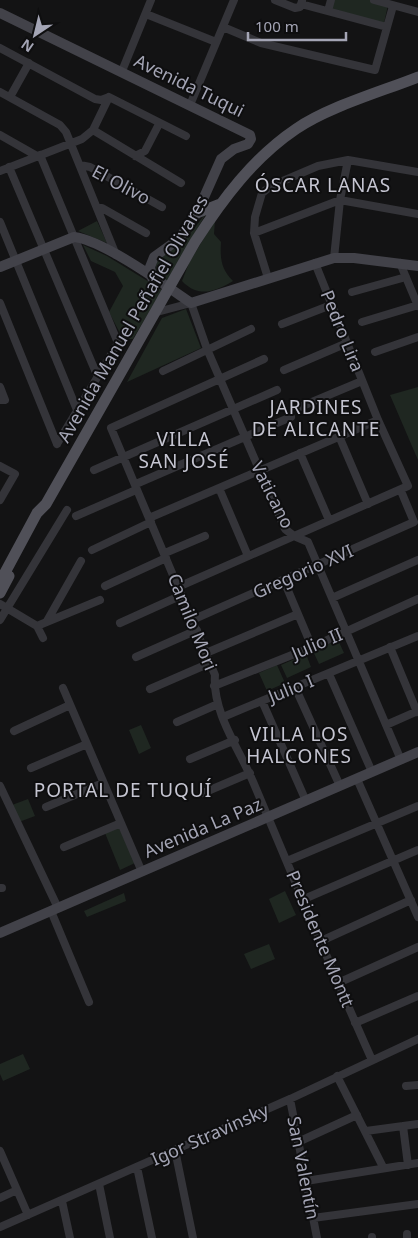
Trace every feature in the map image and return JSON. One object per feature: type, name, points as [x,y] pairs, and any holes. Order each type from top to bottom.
[{"type":"main road","name":"Avenida Manuel Peñafiel Olivares","points":[[0,593],[42,516],[46,504],[157,312],[195,242],[220,204],[244,174],[296,129],[318,117],[418,77]]},
{"type":"main road","points":[[198,213],[220,204]]},
{"type":"main road","name":"Avenida Manuel Peñafiel Olivares","points":[[0,582],[38,513],[46,504]]},
{"type":"street","points":[[122,71],[152,0]]},
{"type":"street","points":[[190,105],[234,0]]},
{"type":"street","points":[[275,0],[295,8],[301,4],[387,27]]},
{"type":"street","points":[[328,11],[331,0]]},
{"type":"street","points":[[374,0],[418,12]]},
{"type":"street","points":[[222,27],[261,43],[375,70],[393,6]]},
{"type":"street","name":"Avenida Tuqui","points":[[0,14],[248,133],[251,138],[248,144],[229,152],[217,164],[198,213],[179,239],[154,257],[150,267],[152,278]]},
{"type":"street","points":[[146,14],[216,42]]},
{"type":"street","points":[[0,48],[95,99],[109,98],[186,136]]},
{"type":"street","points":[[10,97],[29,62]]},
{"type":"street","points":[[0,92],[60,125],[80,165],[116,256]]},
{"type":"street","points":[[0,171],[82,139],[93,130],[109,98]]},
{"type":"street","points":[[135,156],[145,152],[160,124]]},
{"type":"street","points":[[93,130],[181,183]]},
{"type":"street","points":[[0,135],[39,155],[118,343],[57,444],[0,303]]},
{"type":"street","points":[[268,278],[254,233],[255,217],[262,193],[271,186],[318,166],[348,160],[418,172]]},
{"type":"street","points":[[334,258],[340,200],[348,160]]},
{"type":"street","name":"El Olivo","points":[[80,165],[90,167],[162,207]]},
{"type":"street","points":[[9,167],[97,375]]},
{"type":"street","points":[[254,233],[340,200],[418,214]]},
{"type":"street","points":[[97,208],[102,208],[146,234]]},
{"type":"street","points":[[0,222],[77,410]]},
{"type":"street","points":[[0,267],[74,237],[84,238],[170,288],[190,303]]},
{"type":"street","points":[[157,312],[334,258],[418,266]]},
{"type":"street","name":"Pedro Lira","points":[[315,263],[378,420],[408,486],[401,491]]},
{"type":"street","points":[[362,322],[418,306],[400,263]]},
{"type":"street","points":[[352,292],[406,277]]},
{"type":"street","name":"Vaticano","points":[[190,303],[233,410],[285,529],[294,536],[308,542],[401,760]]},
{"type":"street","points":[[282,324],[331,305]]},
{"type":"street","points":[[163,371],[251,329]]},
{"type":"street","points":[[375,352],[418,337]]},
{"type":"street","points":[[284,370],[347,343]]},
{"type":"street","points":[[220,378],[264,360]]},
{"type":"street","name":"Camilo Mori","points":[[220,378],[111,428],[210,662],[215,675],[214,686],[223,717],[250,773],[268,817]]},
{"type":"street","points":[[300,407],[362,381]]},
{"type":"street","points":[[0,387],[2,400]]},
{"type":"street","points":[[94,470],[276,390]]},
{"type":"street","points":[[76,516],[291,417]]},
{"type":"street","points":[[92,550],[150,520],[219,488],[378,420]]},
{"type":"street","points":[[339,436],[368,504]]},
{"type":"street","points":[[300,453],[329,520]]},
{"type":"street","points":[[0,466],[15,474],[0,500]]},
{"type":"street","points":[[219,488],[248,556]]},
{"type":"street","points":[[178,587],[329,520],[401,491]]},
{"type":"street","name":"Gregorio XVI","points":[[192,620],[414,522],[401,491]]},
{"type":"street","points":[[0,620],[3,606],[67,510]]},
{"type":"street","points":[[105,586],[205,536]]},
{"type":"street","points":[[47,621],[81,561]]},
{"type":"street","points":[[332,598],[418,562]]},
{"type":"street","points":[[284,581],[312,647]]},
{"type":"street","points":[[120,623],[182,595]]},
{"type":"street","name":"Julio II","points":[[214,686],[312,647],[418,599]]},
{"type":"street","points":[[37,626],[100,600]]},
{"type":"street","points":[[3,606],[37,626],[43,638]]},
{"type":"street","points":[[206,653],[298,614]]},
{"type":"street","points":[[136,657],[196,630]]},
{"type":"street","name":"Julio I","points":[[223,717],[418,636]]},
{"type":"street","points":[[386,725],[418,712],[390,647]]},
{"type":"street","points":[[150,689],[210,662]]},
{"type":"street","points":[[329,674],[372,772]]},
{"type":"street","points":[[295,687],[340,786]]},
{"type":"street","points":[[62,688],[142,872]]},
{"type":"street","points":[[262,701],[306,801]]},
{"type":"street","points":[[177,722],[218,704]]},
{"type":"street","points":[[14,731],[70,705]]},
{"type":"street","points":[[190,759],[234,740]]},
{"type":"street","points":[[31,768],[87,744]]},
{"type":"street","name":"Avenida La Paz","points":[[0,933],[418,752]]},
{"type":"street","points":[[203,793],[250,773]]},
{"type":"street","points":[[357,779],[418,917]]},
{"type":"street","points":[[46,807],[104,782]]},
{"type":"street","points":[[0,786],[55,910],[89,1002]]},
{"type":"street","points":[[287,861],[418,806]]},
{"type":"street","name":"Presidente Montt","points":[[268,817],[372,1060]]},
{"type":"street","points":[[64,847],[121,823]]},
{"type":"street","points":[[304,900],[418,850]]},
{"type":"street","points":[[322,941],[411,900]]},
{"type":"street","points":[[338,983],[418,948]]},
{"type":"street","points":[[355,1023],[418,996]]},
{"type":"street","name":"Igor Stravinsky","points":[[0,1228],[290,1099],[418,1039]]},
{"type":"street","points":[[337,1076],[384,1168]]},
{"type":"street","points":[[406,1086],[418,1085]]},
{"type":"street","name":"San Valentín","points":[[290,1099],[317,1238]]},
{"type":"street","points":[[298,1142],[358,1115]]},
{"type":"street","points":[[366,1131],[418,1124]]},
{"type":"street","points":[[403,1126],[408,1165]]},
{"type":"street","points":[[175,1150],[193,1238]]},
{"type":"street","points":[[0,1151],[28,1215]]},
{"type":"street","points":[[306,1181],[418,1163]]},
{"type":"street","points":[[137,1167],[152,1238]]},
{"type":"street","points":[[100,1184],[110,1238]]},
{"type":"street","points":[[0,1198],[17,1190]]},
{"type":"street","points":[[62,1201],[70,1238]]},
{"type":"street","points":[[313,1218],[418,1204]]},
{"type":"shaded area","points":[[333,0],[370,0],[388,5],[384,23],[331,9]]},
{"type":"shaded area","points":[[207,212],[166,282],[156,275],[157,262],[164,254],[191,233]]},
{"type":"shaded area","points":[[215,220],[214,234],[221,242],[222,263],[233,281],[207,292],[194,290],[182,281],[189,263]]},
{"type":"shaded area","points":[[97,221],[107,243],[78,231]]},
{"type":"shaded area","points":[[83,245],[107,256],[162,290],[133,339],[123,339],[109,312],[123,286],[115,272],[91,261]]},
{"type":"shaded area","points":[[186,309],[201,348],[127,382],[162,318]]},
{"type":"shaded area","points":[[418,387],[418,460],[390,395]]},
{"type":"shaded area","points":[[338,640],[344,653],[319,664],[313,651]]},
{"type":"shaded area","points":[[306,654],[311,667],[287,678],[281,665]]},
{"type":"shaded area","points":[[277,665],[285,683],[267,691],[259,673]]},
{"type":"shaded area","points":[[141,725],[151,748],[139,754],[129,730]]},
{"type":"shaded area","points":[[28,799],[35,816],[19,822],[12,805]]},
{"type":"shaded area","points":[[118,826],[135,863],[120,870],[105,833]]},
{"type":"shaded area","points":[[285,891],[296,915],[279,923],[269,899]]},
{"type":"shaded area","points":[[124,893],[126,901],[87,917],[84,911]]},
{"type":"shaded area","points":[[269,944],[275,959],[251,969],[244,954]]},
{"type":"shaded area","points":[[23,1054],[30,1069],[3,1081],[0,1074],[0,1064]]},
{"type":"district","name":"ÓSCAR LANAS","points":[[323,185]]},
{"type":"district","name":"JARDINES DE ALICANTE","points":[[316,418]]},
{"type":"district","name":"VILLA SAN JOSÉ","points":[[184,450]]},
{"type":"district","name":"VILLA LOS HALCONES","points":[[299,745]]},
{"type":"district","name":"PORTAL DE TUQUÍ","points":[[123,790]]}]
